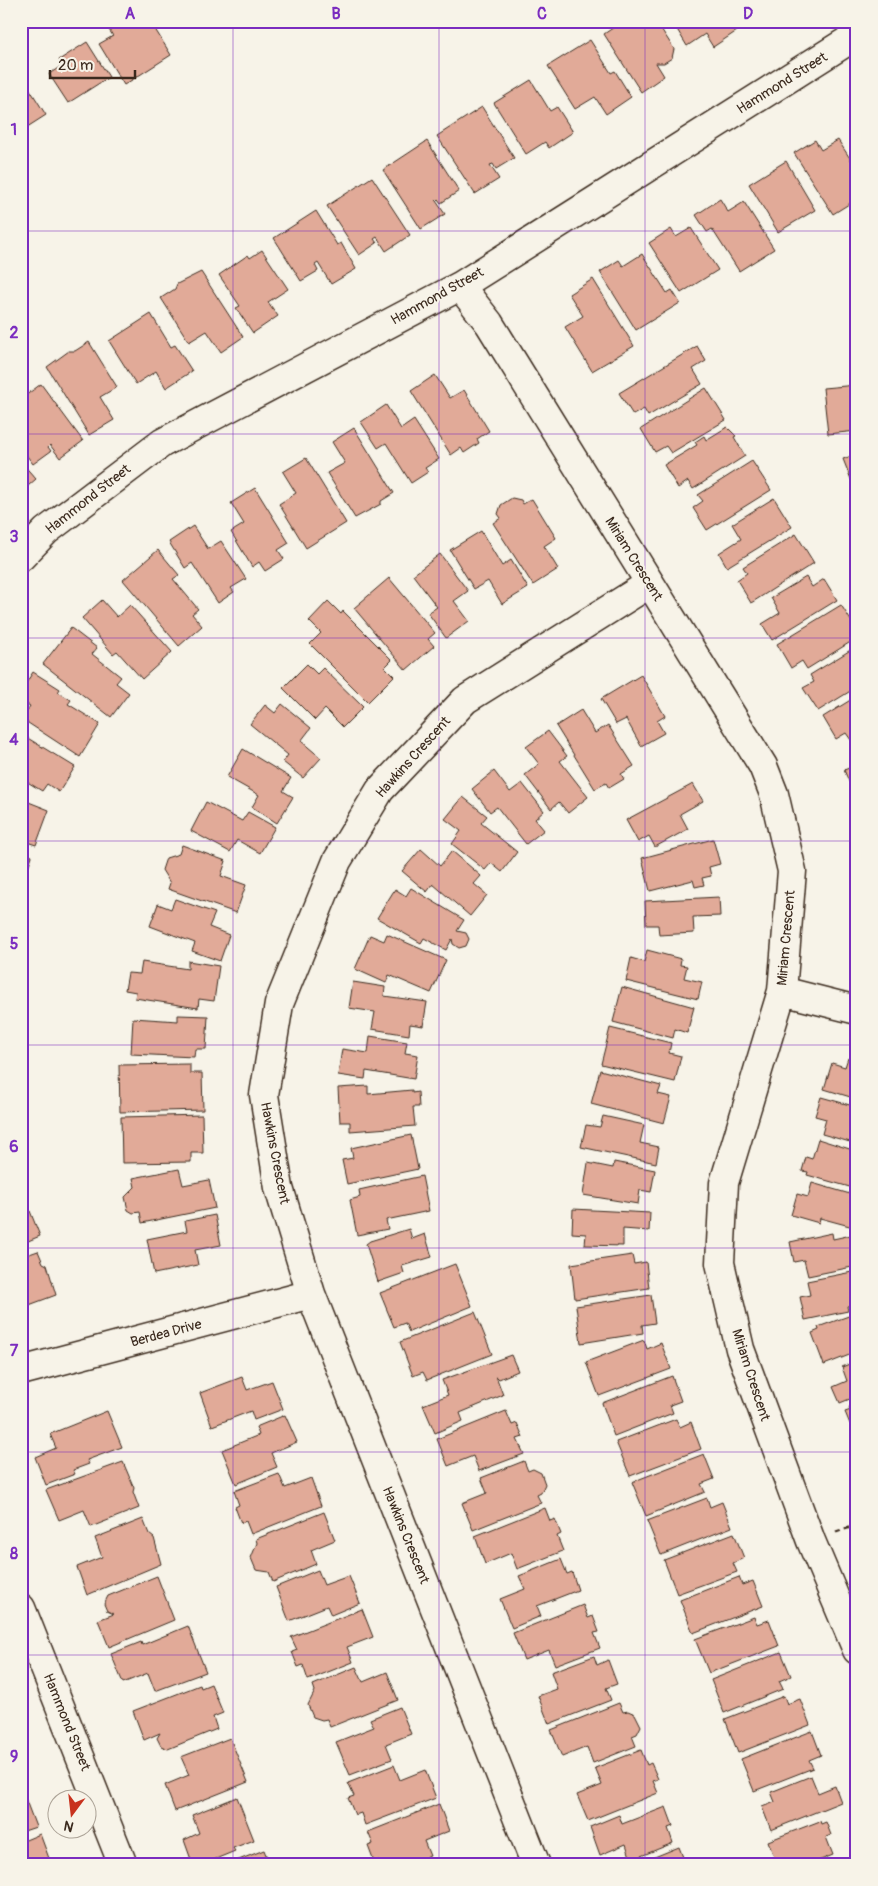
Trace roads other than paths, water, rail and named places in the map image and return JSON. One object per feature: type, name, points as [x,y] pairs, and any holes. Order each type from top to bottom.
[{"type":"street","name":"Hammond Street","points":[[21,557],[46,531],[162,443],[460,286],[857,35]]},
{"type":"street","name":"Miriam Crescent","points":[[460,286],[489,323],[763,766],[774,794],[792,871],[782,991],[724,1183],[720,1263],[740,1349],[810,1541],[857,1650]]},
{"type":"street","name":"Hawkins Crescent","points":[[536,1865],[311,1294],[279,1188],[264,1095],[279,1004],[337,860],[380,790],[465,700],[650,584]]},
{"type":"street","points":[[782,991],[857,1010]]},
{"type":"street","name":"Berdea Drive","points":[[21,1371],[311,1294]]},
{"type":"street","name":"Hammond Street","points":[[21,1608],[123,1865]]}]
